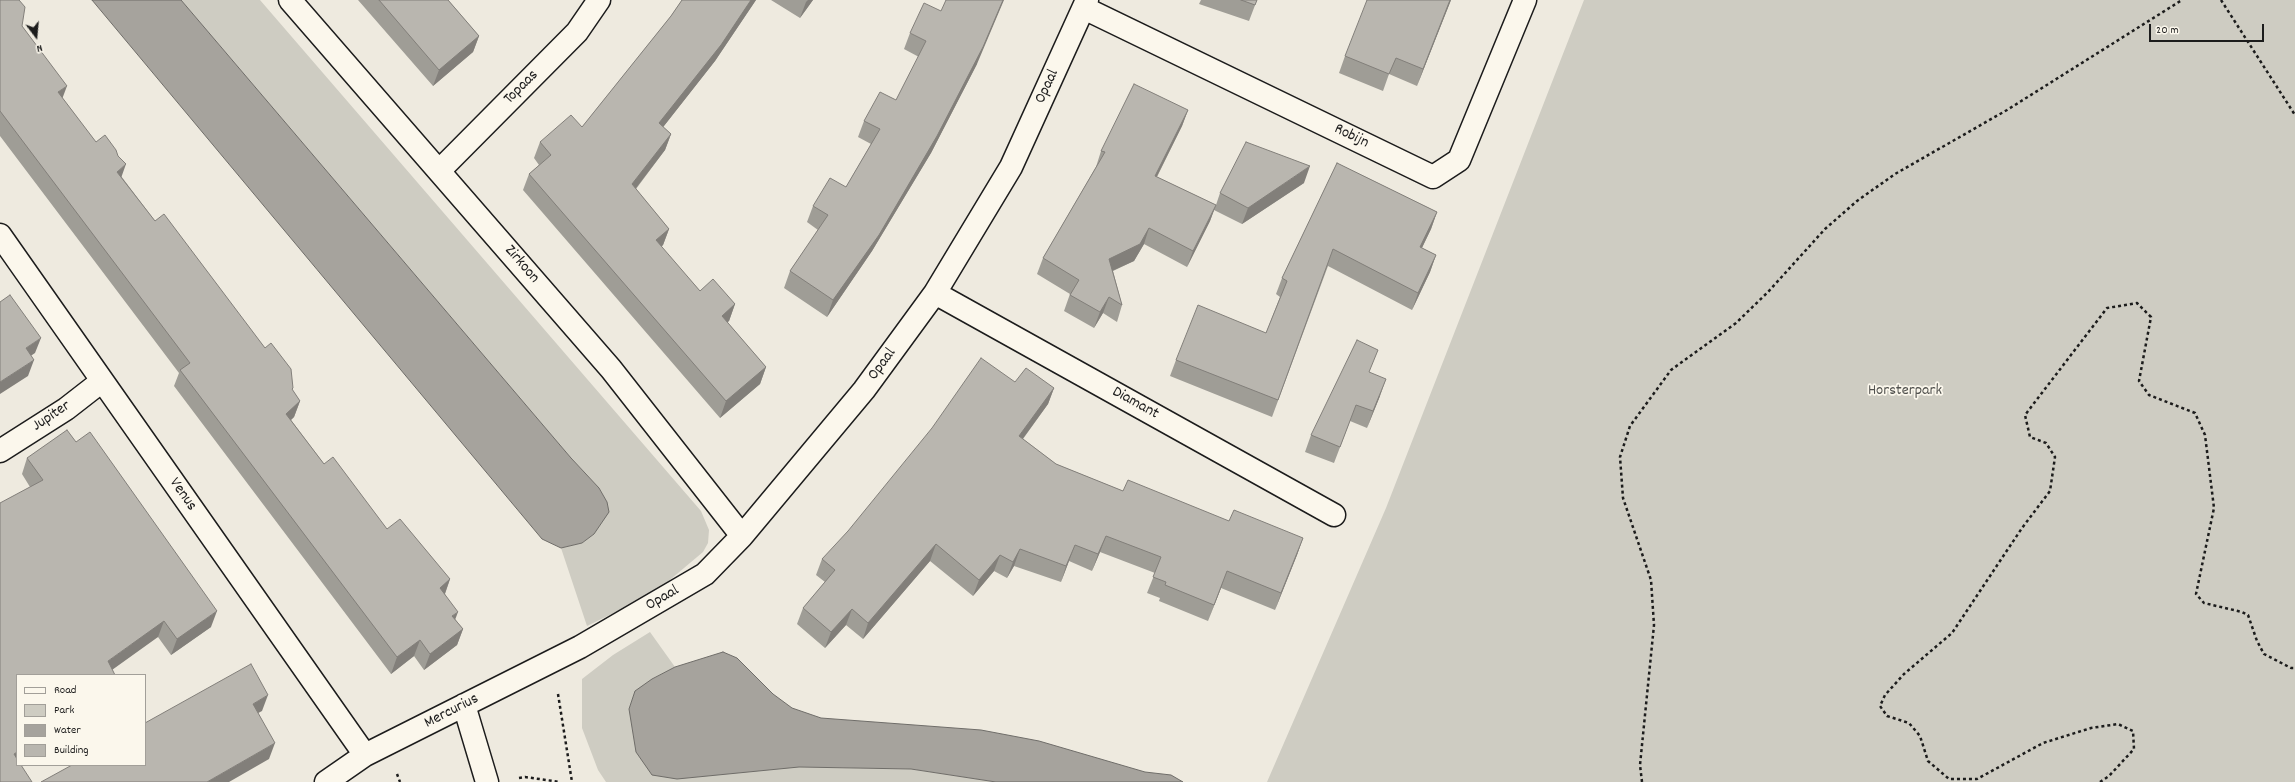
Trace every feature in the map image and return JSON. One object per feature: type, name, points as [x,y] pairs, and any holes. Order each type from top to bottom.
[{"type":"street","name":"Zirkoon","points":[[290,0],[611,369],[742,536]]},
{"type":"street","name":"Topaas","points":[[439,171],[577,32],[599,0]]},
{"type":"street","name":"Robijn","points":[[1086,4],[1433,177],[1459,160],[1525,0]]},
{"type":"street","name":"Opaal","points":[[580,647],[705,574],[742,536],[864,390],[936,293],[1011,168],[1086,4]]},
{"type":"street","name":"Venus","points":[[0,235],[365,755]]},
{"type":"street","name":"Diamant","points":[[936,293],[1334,515]]},
{"type":"street","name":"Jupiter","points":[[0,451],[66,409],[102,381]]},
{"type":"street","name":"Mercurius","points":[[326,782],[365,755],[580,647]]},
{"type":"street","points":[[464,705],[487,782]]},
{"type":"path","points":[[1642,782],[1640,764],[1654,625],[1651,580],[1623,498],[1620,457],[1630,426],[1671,370],[1736,323],[1768,292],[1825,229],[1857,201],[1895,174],[2019,102],[2182,0]]},
{"type":"path","points":[[2221,0],[2295,116]]},
{"type":"path","points":[[2100,782],[2108,776],[2134,749],[2133,731],[2118,724],[2091,728],[2043,743],[1977,779],[1949,779],[1928,761],[1920,736],[1909,723],[1887,716],[1880,706],[1885,695],[1904,674],[1952,633],[2022,528],[2050,491],[2055,457],[2046,443],[2030,437],[2025,415],[2107,308],[2137,303],[2151,317],[2139,381],[2149,395],[2194,413],[2205,435],[2214,508],[2196,594],[2204,603],[2242,612],[2248,616],[2256,641],[2264,654],[2291,668],[2295,668]]},
{"type":"path","points":[[553,660],[572,782]]},
{"type":"path","points":[[518,778],[525,777],[560,782]]},
{"type":"green space","points":[[181,0],[260,0],[701,511],[709,530],[708,543],[703,552],[665,584],[634,603],[587,626],[561,548],[582,543],[594,534],[607,502],[599,488],[571,458]]},
{"type":"green space","name":"Horsterpark","points":[[1584,0],[2295,0],[2295,782],[1267,782],[1386,508]]},
{"type":"green space","points":[[650,632],[675,667],[652,679],[799,767],[911,769],[996,782],[606,782],[598,770],[582,728],[582,679],[613,655]]},
{"type":"water","points":[[92,0],[181,0],[571,458],[599,488],[607,502],[609,512],[594,534],[582,543],[561,548],[542,539]]},
{"type":"water","points":[[723,652],[737,658],[773,694],[792,708],[821,718],[981,730],[1039,741],[1145,772],[1171,775],[1183,782],[996,782],[911,769],[799,767],[677,779],[652,775],[636,752],[629,709],[635,691],[652,679],[675,667]]},
{"type":"building","points":[[0,0],[19,0],[25,7],[22,26],[67,86],[58,92],[96,142],[105,135],[116,150],[118,156],[126,164],[117,172],[155,221],[164,214],[265,348],[271,343],[291,369],[292,389],[300,401],[286,414],[324,464],[333,457],[387,529],[400,519],[450,579],[440,588],[458,612],[452,616],[463,629],[430,654],[420,640],[397,657],[180,370],[190,363],[0,111]]},
{"type":"building","points":[[379,0],[448,0],[479,36],[439,70]]},
{"type":"building","points":[[682,0],[751,0],[721,45],[659,123],[671,134],[632,184],[669,229],[656,240],[700,291],[713,279],[735,304],[722,316],[766,367],[726,401],[529,174],[551,155],[540,142],[571,115],[582,127],[671,16]]},
{"type":"building","points":[[946,0],[1003,0],[983,47],[937,136],[879,235],[833,300],[790,271],[828,215],[813,206],[830,178],[846,187],[880,129],[864,121],[880,92],[896,100],[926,41],[910,33],[924,3],[941,11]]},
{"type":"building","points":[[1241,0],[1257,0],[1255,5]]},
{"type":"building","points":[[1367,0],[1450,0],[1423,69],[1396,58],[1389,74],[1345,56]]},
{"type":"building","points":[[1134,84],[1188,110],[1155,176],[1216,205],[1193,251],[1149,228],[1140,244],[1109,259],[1122,305],[1109,297],[1100,312],[1070,295],[1079,280],[1043,258],[1105,152],[1101,151]]},
{"type":"building","points":[[1246,142],[1310,166],[1248,208],[1220,193]]},
{"type":"building","points":[[1337,163],[1437,212],[1420,247],[1436,255],[1418,293],[1333,249],[1278,400],[1176,360],[1198,305],[1266,333],[1287,281],[1282,278]]},
{"type":"building","points":[[10,295],[41,338],[26,348],[34,360],[0,382],[0,302]]},
{"type":"building","points":[[1357,340],[1378,350],[1369,372],[1386,379],[1373,411],[1356,405],[1340,447],[1311,435]]},
{"type":"building","points":[[981,358],[1015,382],[1026,368],[1054,388],[1019,436],[1056,464],[1123,491],[1128,480],[1229,521],[1234,510],[1303,538],[1281,593],[1227,571],[1214,605],[1165,585],[1166,582],[1153,577],[1161,557],[1106,536],[1098,554],[1075,545],[1066,566],[1020,549],[1013,562],[1000,555],[979,580],[936,544],[868,623],[852,609],[831,632],[803,608],[835,570],[822,559],[848,531],[932,428]]},
{"type":"building","points":[[67,430],[76,442],[90,432],[217,611],[177,639],[164,621],[108,661],[114,674],[16,674],[16,753],[14,754],[16,757],[16,766],[22,766],[32,782],[0,782],[0,503],[43,480],[27,458]]},
{"type":"building","points":[[251,664],[268,695],[253,704],[275,743],[207,782],[41,782],[70,766],[146,766],[146,722]]}]
